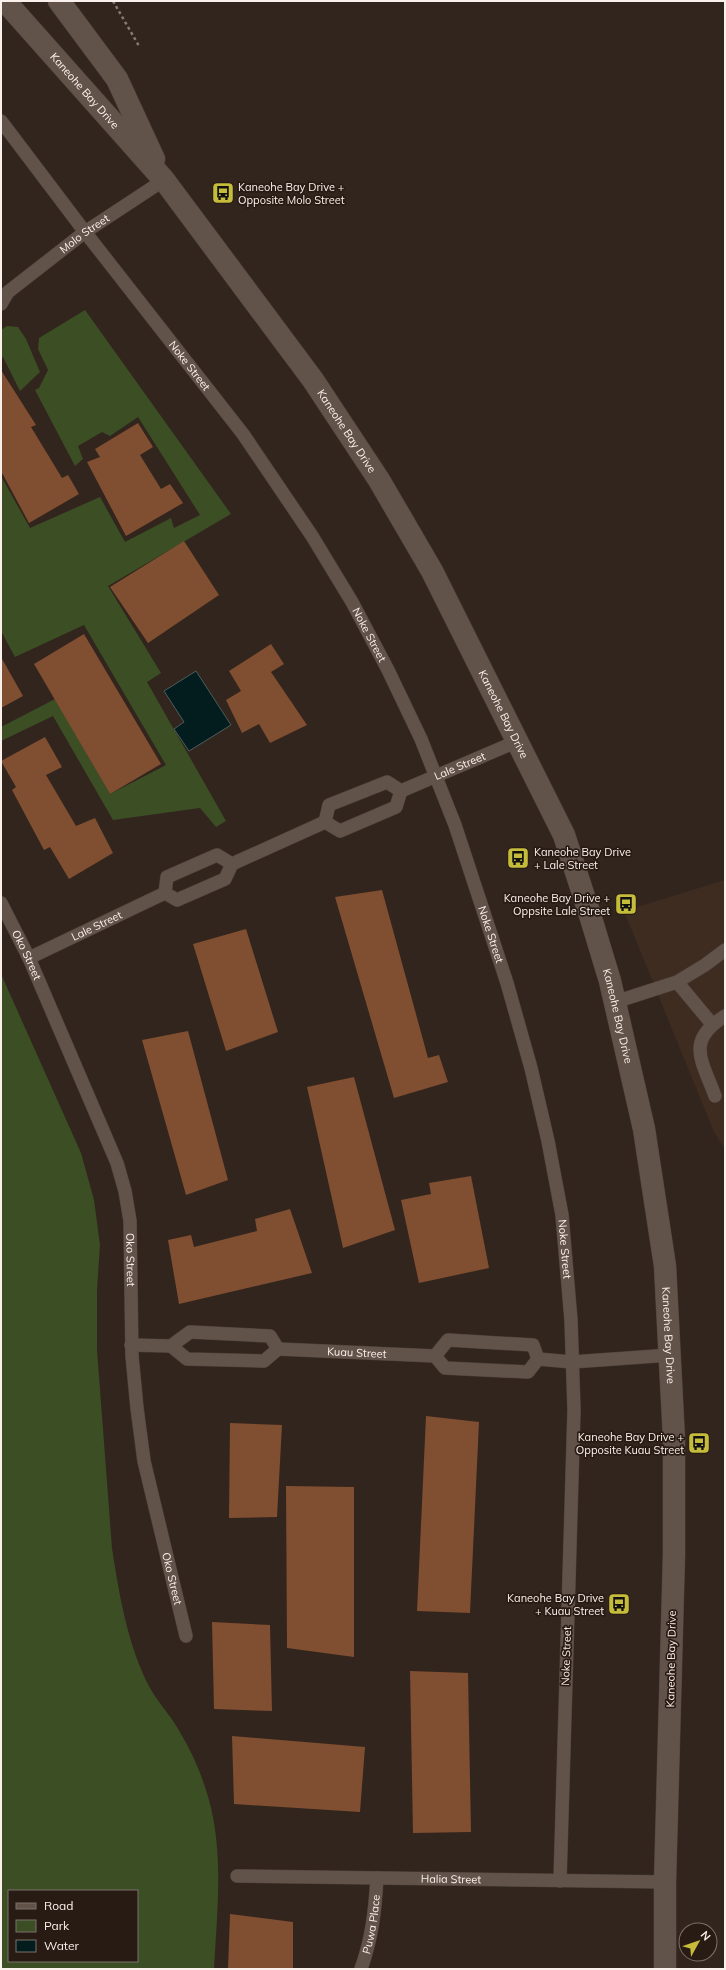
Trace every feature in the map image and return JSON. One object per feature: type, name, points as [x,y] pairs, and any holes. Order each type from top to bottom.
[{"type":"main road","name":"Kaneohe Bay Drive","points":[[4,1],[164,180],[313,380],[379,480],[432,571],[564,836],[590,914],[615,1002],[645,1137],[665,1266],[674,1439],[674,1554],[665,1882],[665,1969]]},
{"type":"main road","name":"Kaneohe Bay Drive","points":[[59,1],[117,78],[164,180]]},
{"type":"lane","name":"Noke Street","points":[[1,121],[242,434],[312,536],[352,602],[388,670],[421,739],[455,825],[507,983],[543,1119],[562,1215],[571,1320],[574,1410],[560,1881]]},
{"type":"lane","name":"Molo Street","points":[[3,296],[85,232],[164,180]]},
{"type":"lane","name":"Lale Street","points":[[401,791],[518,741]]},
{"type":"lane","points":[[387,782],[401,791],[396,806],[340,831],[325,822],[329,806],[387,782]]},
{"type":"lane","points":[[232,864],[217,855],[167,877],[165,893],[177,900],[225,879],[232,864],[325,822]]},
{"type":"lane","name":"Lale Street","points":[[29,958],[165,893]]},
{"type":"lane","name":"Oko Street","points":[[1,903],[29,958],[117,1163],[125,1191],[130,1221],[132,1346],[137,1408],[144,1461],[186,1636]]},
{"type":"lane","points":[[615,1002],[677,982],[705,965],[725,950]]},
{"type":"lane","points":[[677,982],[712,1024]]},
{"type":"lane","points":[[716,1096],[699,1052],[702,1037],[712,1024],[725,1016]]},
{"type":"lane","points":[[132,1346],[171,1346],[190,1332],[270,1336],[278,1349],[264,1361],[256,1361],[187,1359],[171,1346]]},
{"type":"lane","points":[[448,1340],[533,1345],[538,1359],[528,1372],[446,1368],[435,1356],[448,1340]]},
{"type":"lane","name":"Kuau Street","points":[[278,1349],[435,1356]]},
{"type":"lane","points":[[538,1359],[572,1362],[670,1355]]},
{"type":"lane","name":"Halia Street","points":[[237,1876],[665,1882]]},
{"type":"lane","name":"Puwa Place","points":[[361,1969],[375,1918],[377,1878]]},
{"type":"path","points":[[113,1],[139,46]]},
{"type":"shaded area","points":[[725,880],[725,1149],[714,1132],[624,911]]},
{"type":"green space","points":[[85,310],[231,514],[108,586],[161,673],[147,682],[226,821],[216,827],[200,808],[113,820],[53,716],[1,741],[1,727],[55,699],[110,794],[166,765],[84,625],[15,657],[1,631],[1,476],[30,528],[100,497],[125,542],[171,518],[174,528],[200,515],[138,417],[110,436],[102,432],[78,446],[83,459],[75,466],[35,390],[39,388],[48,370],[38,349],[39,338]]},
{"type":"green space","points":[[7,326],[18,327],[26,339],[40,372],[20,391],[3,357],[1,358],[1,330]]},
{"type":"green space","points":[[1,974],[81,1153],[94,1200],[100,1245],[97,1290],[97,1350],[112,1548],[125,1620],[142,1672],[157,1700],[183,1737],[198,1768],[209,1800],[217,1842],[218,1863],[218,1905],[214,1969],[1,1969]]},
{"type":"water","points":[[196,671],[231,725],[189,751],[174,729],[184,722],[164,691]]},
{"type":"building","points":[[1,370],[36,425],[31,427],[62,478],[68,475],[79,494],[29,523],[1,471]]},
{"type":"building","points":[[138,423],[153,447],[140,455],[161,489],[170,484],[183,503],[126,536],[87,462],[100,457],[95,449]]},
{"type":"building","points":[[184,541],[219,595],[148,643],[110,587]]},
{"type":"building","points":[[84,634],[161,764],[110,794],[34,664]]},
{"type":"building","points":[[271,644],[284,664],[271,672],[307,725],[270,743],[259,724],[242,733],[226,700],[241,691],[229,671]]},
{"type":"building","points":[[1,657],[23,696],[1,708]]},
{"type":"building","points":[[45,737],[62,767],[46,775],[76,826],[95,818],[113,853],[69,879],[50,847],[44,850],[12,790],[16,787],[1,761]]},
{"type":"building","points":[[382,890],[428,1058],[439,1055],[448,1082],[394,1098],[335,897]]},
{"type":"building","points":[[246,929],[278,1032],[226,1051],[193,944]]},
{"type":"building","points":[[188,1031],[228,1180],[186,1195],[142,1040]]},
{"type":"building","points":[[354,1077],[395,1230],[343,1248],[307,1087]]},
{"type":"building","points":[[471,1176],[489,1268],[419,1283],[401,1200],[431,1194],[429,1183]]},
{"type":"building","points":[[290,1209],[312,1273],[179,1304],[168,1240],[191,1235],[194,1247],[257,1231],[255,1219]]},
{"type":"building","points":[[426,1416],[479,1422],[470,1613],[417,1611]]},
{"type":"building","points":[[230,1423],[282,1425],[277,1517],[229,1518]]},
{"type":"building","points":[[286,1486],[354,1487],[354,1657],[287,1648]]},
{"type":"building","points":[[212,1622],[270,1625],[272,1711],[214,1709]]},
{"type":"building","points":[[410,1671],[468,1673],[471,1832],[413,1833]]},
{"type":"building","points":[[232,1736],[365,1747],[360,1812],[234,1804]]},
{"type":"building","points":[[230,1914],[293,1922],[293,1969],[228,1969]]},
{"type":"place","name":"Kaneohe Bay Drive + Opposite Molo Street","points":[[223,193]]},
{"type":"place","name":"Kaneohe Bay Drive + Lale Street","points":[[518,858]]},
{"type":"place","name":"Kaneohe Bay Drive + Oppsite Lale Street","points":[[626,904]]},
{"type":"place","name":"Kaneohe Bay Drive + Opposite Kuau Street","points":[[699,1443]]},
{"type":"place","name":"Kaneohe Bay Drive + Kuau Street","points":[[619,1604]]}]
